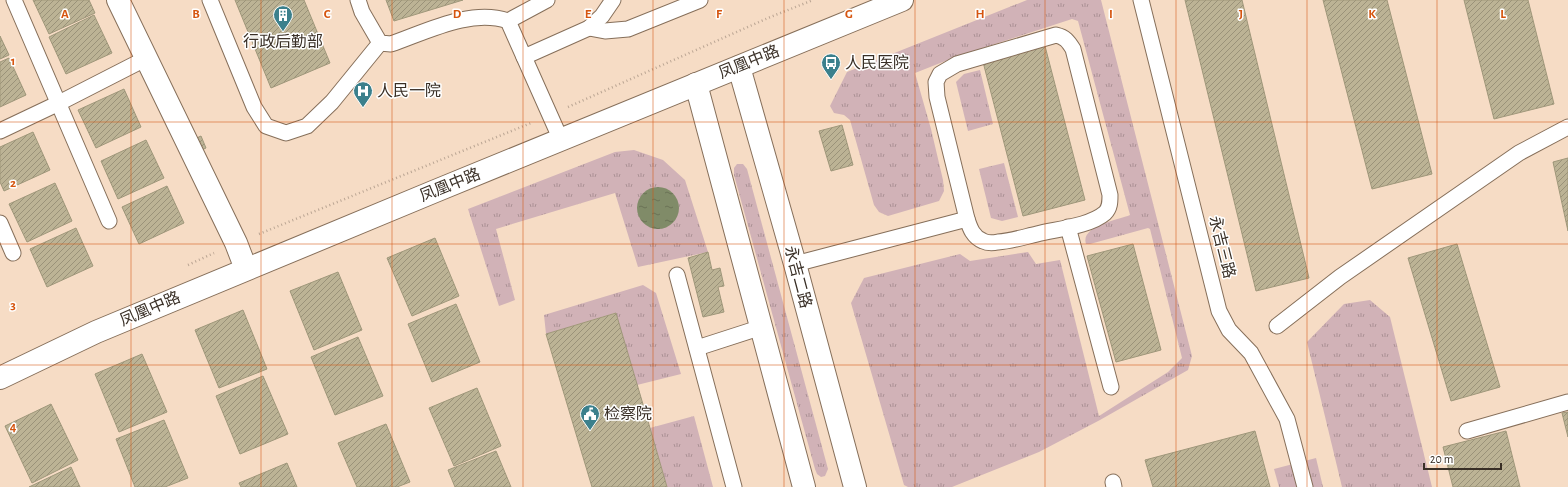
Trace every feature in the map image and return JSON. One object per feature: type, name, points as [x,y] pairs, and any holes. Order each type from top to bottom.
[{"type":"street","points":[[118,0],[145,59],[236,243],[246,269]]},
{"type":"street","name":"凤凰中路","points":[[0,378],[96,332],[246,269],[902,0]]},
{"type":"street","name":"永吉二路","points":[[739,67],[795,264],[855,487]]},
{"type":"street","points":[[696,84],[804,487]]},
{"type":"lane","points":[[14,0],[109,221]]},
{"type":"lane","points":[[210,0],[254,107],[266,126],[286,133],[307,126],[332,102],[380,43]]},
{"type":"lane","points":[[358,0],[362,12],[380,43]]},
{"type":"lane","points":[[380,43],[391,44],[463,18],[498,18],[508,21],[547,0]]},
{"type":"lane","points":[[524,57],[589,28],[602,16],[613,0]]},
{"type":"lane","points":[[589,28],[605,31],[628,29],[700,0]]},
{"type":"lane","name":"永吉三路","points":[[1141,0],[1219,311],[1229,330],[1251,353],[1287,419],[1305,487]]},
{"type":"lane","points":[[508,21],[560,140]]},
{"type":"lane","points":[[1056,35],[1062,36],[1068,40],[1073,48],[1110,195],[1110,204],[1107,211],[1100,217],[1068,227],[1006,241],[988,242],[975,236],[967,219],[937,97],[936,82],[940,74],[957,64],[1056,35]]},
{"type":"lane","points":[[0,131],[145,59]]},
{"type":"lane","points":[[1277,326],[1340,277],[1519,153],[1568,127]]},
{"type":"lane","points":[[795,264],[967,219]]},
{"type":"lane","points":[[0,223],[13,253]]},
{"type":"lane","points":[[1068,227],[1111,387]]},
{"type":"lane","points":[[677,275],[734,487]]},
{"type":"lane","points":[[697,348],[762,328]]},
{"type":"lane","points":[[1467,431],[1568,402]]},
{"type":"path","points":[[186,266],[236,243],[550,115],[768,18],[813,0]]},
{"type":"green space","points":[[1027,0],[1101,0],[1192,356],[1188,370],[1100,420],[1039,452],[952,487],[908,487],[904,485],[851,303],[864,278],[960,254],[970,261],[1028,252],[1036,264],[1060,260],[1099,416],[1168,372],[1182,358],[1150,229],[1148,228],[1086,244],[1086,238],[1094,228],[1130,215],[1078,21],[1072,19],[958,56],[915,73],[931,129],[943,180],[944,191],[939,201],[888,216],[879,212],[874,205],[850,120],[844,115],[834,113],[830,106],[847,72]]},
{"type":"green space","points":[[980,70],[993,124],[968,131],[956,82],[964,74]]},
{"type":"green space","points":[[634,150],[663,160],[685,180],[708,252],[638,267],[615,193],[496,229],[515,300],[499,306],[468,209],[615,152]]},
{"type":"green space","points":[[1004,163],[1018,217],[1002,221],[991,218],[979,169]]},
{"type":"green space","points":[[737,164],[743,164],[747,169],[828,469],[825,476],[821,477],[817,474],[815,469],[734,175],[734,168]]},
{"type":"green space","points":[[643,285],[656,293],[681,374],[637,385],[615,313],[546,334],[544,315]]},
{"type":"green space","points":[[1370,300],[1390,317],[1432,487],[1342,487],[1307,342],[1344,304]]},
{"type":"green space","points":[[694,416],[713,487],[667,487],[650,428]]},
{"type":"green space","points":[[1316,458],[1323,487],[1279,487],[1274,469]]},
{"type":"water","points":[[658,187],[673,193],[679,208],[673,223],[658,229],[643,223],[637,208],[643,193]]},
{"type":"building","points":[[33,0],[89,0],[95,13],[49,34]]},
{"type":"building","name":"行政后勤部","points":[[235,0],[304,0],[330,63],[271,88]]},
{"type":"building","points":[[386,0],[463,0],[394,21]]},
{"type":"building","points":[[1185,0],[1242,0],[1309,278],[1256,291]]},
{"type":"building","points":[[1323,0],[1387,0],[1432,174],[1372,189]]},
{"type":"building","points":[[1464,0],[1528,0],[1554,104],[1494,119]]},
{"type":"building","points":[[94,15],[112,53],[66,74],[49,37]]},
{"type":"building","points":[[0,36],[9,55],[0,59]]},
{"type":"building","points":[[1045,46],[1085,200],[1023,216],[983,62]]},
{"type":"building","points":[[9,58],[26,95],[0,107],[0,62]]},
{"type":"building","points":[[124,89],[141,127],[96,148],[78,110]]},
{"type":"building","points":[[842,125],[853,165],[831,171],[819,131]]},
{"type":"building","points":[[33,132],[50,170],[4,191],[0,182],[0,147]]},
{"type":"building","points":[[201,136],[206,148],[195,153],[190,141]]},
{"type":"building","points":[[146,140],[164,178],[118,199],[101,161]]},
{"type":"building","points":[[1568,158],[1568,231],[1553,162]]},
{"type":"building","points":[[55,183],[72,221],[27,242],[9,204]]},
{"type":"building","points":[[167,186],[184,223],[139,244],[122,207]]},
{"type":"building","points":[[76,228],[93,266],[47,287],[30,249]]},
{"type":"building","points":[[435,238],[459,296],[412,316],[387,258]]},
{"type":"building","points":[[1133,244],[1161,350],[1116,362],[1087,256]]},
{"type":"building","points":[[1457,244],[1500,387],[1451,401],[1408,258]]},
{"type":"building","points":[[708,252],[712,270],[720,268],[724,286],[718,287],[724,312],[703,317],[688,258]]},
{"type":"building","points":[[338,272],[362,330],[314,350],[290,291]]},
{"type":"building","points":[[456,304],[480,362],[432,382],[408,324]]},
{"type":"building","points":[[243,310],[267,369],[219,388],[195,330]]},
{"type":"building","points":[[616,313],[667,487],[592,487],[546,334]]},
{"type":"building","points":[[358,337],[383,396],[335,415],[311,357]]},
{"type":"building","points":[[142,354],[167,412],[119,432],[95,374]]},
{"type":"building","points":[[263,376],[288,434],[240,454],[216,396]]},
{"type":"building","points":[[477,388],[501,446],[454,466],[429,408]]},
{"type":"building","points":[[51,404],[78,460],[32,483],[5,426]]},
{"type":"building","points":[[1568,412],[1568,437],[1562,413]]},
{"type":"building","points":[[164,420],[188,478],[165,487],[135,487],[116,439]]},
{"type":"building","points":[[386,424],[410,482],[397,487],[357,487],[338,443]]},
{"type":"building","points":[[1255,431],[1270,487],[1153,487],[1145,460]]},
{"type":"building","points":[[1506,431],[1520,487],[1453,487],[1443,447]]},
{"type":"building","points":[[496,451],[511,487],[455,487],[448,470]]},
{"type":"building","points":[[287,463],[297,487],[241,487],[239,483]]},
{"type":"building","points":[[71,467],[80,487],[29,487]]},
{"type":"place","name":"行政后勤部","points":[[283,32]]},
{"type":"place","name":"人民医院","points":[[831,80]]},
{"type":"place","name":"人民一院","points":[[363,108]]},
{"type":"place","name":"检察院","points":[[590,431]]}]
